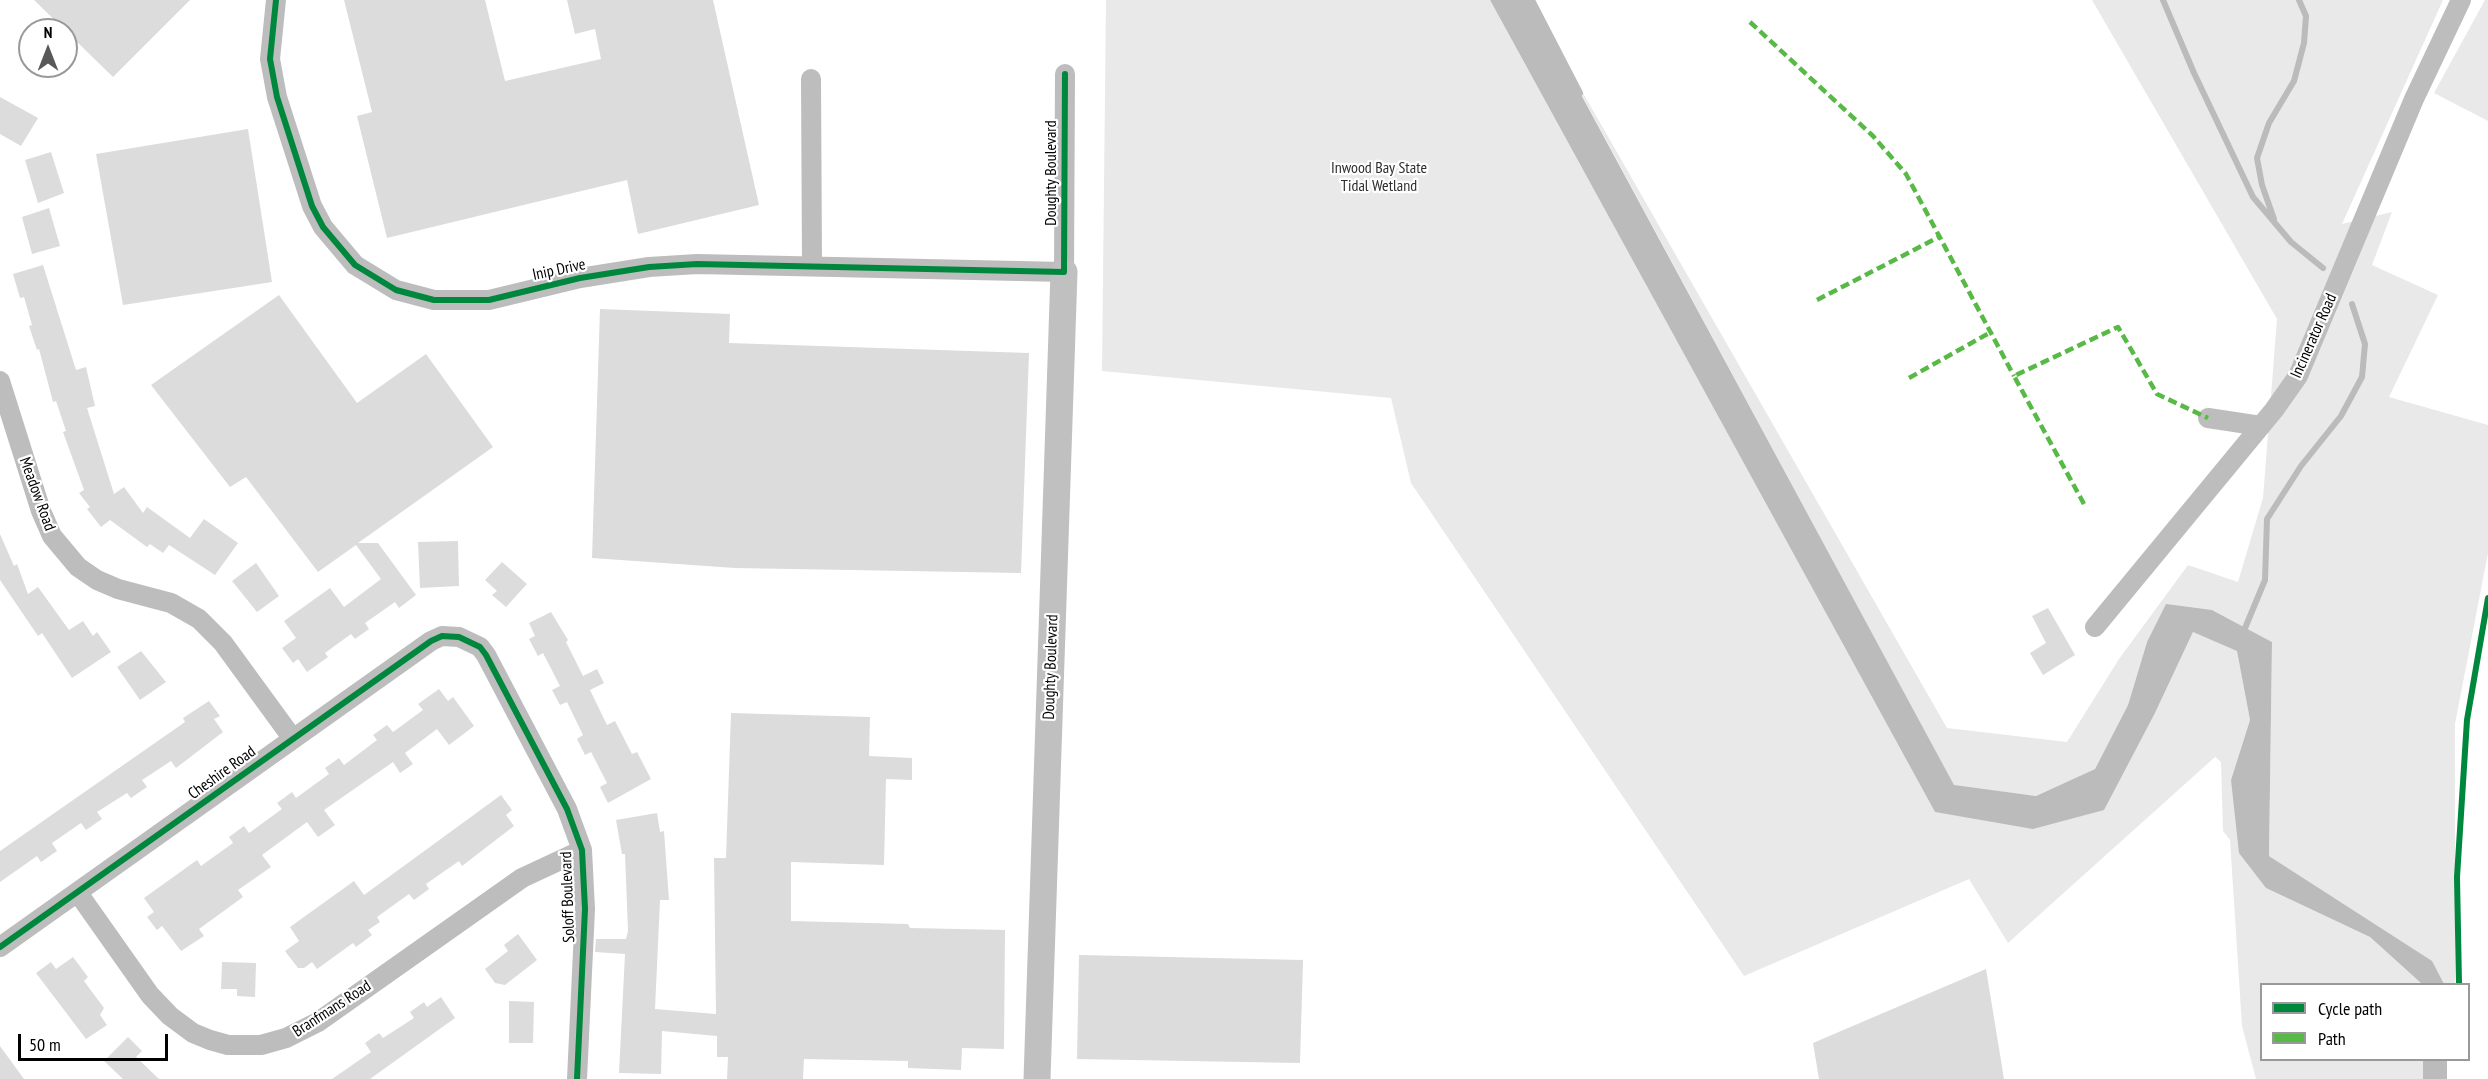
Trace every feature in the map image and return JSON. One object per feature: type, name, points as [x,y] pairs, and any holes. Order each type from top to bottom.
[{"type":"main road","name":"Doughty Boulevard","points":[[1037,1079],[1064,272]]},
{"type":"street","name":"Inip Drive","points":[[276,0],[270,59],[278,98],[312,206],[333,242],[355,266],[396,290],[435,300],[471,301],[580,278],[650,267],[697,264],[1064,272]]},
{"type":"street","name":"Incinerator Road","points":[[2095,627],[2261,426],[2298,376],[2414,99],[2461,0]]},
{"type":"street","name":"Doughty Boulevard","points":[[1064,272],[1065,74]]},
{"type":"street","points":[[810,79],[812,266]]},
{"type":"street","name":"Meadow Road","points":[[0,381],[41,511],[52,536],[78,567],[97,580],[118,589],[171,603],[199,619],[223,643],[293,739]]},
{"type":"street","points":[[2208,418],[2261,426]]},
{"type":"street","name":"Cheshire Road","points":[[0,947],[431,641],[442,636],[465,639]]},
{"type":"street","name":"Soloff Boulevard","points":[[465,639],[480,647],[486,656],[567,809],[582,850],[585,909],[577,1079]]},
{"type":"street","name":"Branfmans Road","points":[[78,893],[150,995],[170,1016],[210,1040],[228,1045],[261,1045],[286,1038],[318,1022],[522,878],[582,850]]},
{"type":"green space","name":"Inwood Bay State Tidal Wetland","points":[[1106,0],[1490,0],[1935,812],[2103,810],[2155,713],[2193,632],[2237,650],[2250,720],[2231,780],[2266,888],[2370,937],[2421,983],[2260,983],[2260,1061],[2423,1061],[2423,1079],[2256,1079],[2242,1026],[2230,840],[2223,831],[2221,762],[2215,757],[2008,943],[1969,879],[1744,976],[1411,483],[1391,398],[1102,371]]},
{"type":"green space","points":[[2092,0],[2443,0],[2342,224],[2392,212],[2372,265],[2438,295],[2389,397],[2488,425],[2488,553],[2455,724],[2455,983],[2443,983],[2431,961],[2269,856],[2272,642],[2212,610],[2147,642],[2128,705],[2095,769],[2036,796],[1954,786],[1548,32],[1947,728],[2067,742],[2119,659],[2188,565],[2238,582],[2263,498],[2277,319]]},
{"type":"green space","points":[[2485,0],[2488,0],[2488,121],[2434,93]]},
{"type":"shaded area","points":[[1490,0],[1530,0],[1954,785],[2036,796],[2095,769],[2128,705],[2147,642],[2166,604],[2212,610],[2272,642],[2269,856],[2432,961],[2443,983],[2421,983],[2370,937],[2266,888],[2239,853],[2231,780],[2250,720],[2237,651],[2193,632],[2155,713],[2104,810],[2033,829],[1935,812]]},
{"type":"shaded area","points":[[2423,1061],[2447,1061],[2447,1079],[2423,1079]]},
{"type":"building","points":[[34,0],[190,0],[113,77],[78,43],[78,18],[52,18]]},
{"type":"building","points":[[344,0],[485,0],[505,81],[601,59],[595,29],[575,34],[567,0],[713,0],[759,205],[638,234],[627,180],[387,238],[357,116],[372,112]]},
{"type":"building","points":[[0,97],[38,118],[21,146],[0,134]]},
{"type":"building","points":[[248,129],[272,282],[123,305],[96,154]]},
{"type":"building","points":[[51,152],[64,193],[38,203],[25,160]]},
{"type":"building","points":[[49,208],[60,246],[32,254],[22,217]]},
{"type":"building","points":[[43,265],[76,370],[86,367],[95,406],[87,408],[114,494],[124,487],[143,513],[147,507],[190,538],[204,519],[238,543],[215,575],[169,545],[163,553],[150,544],[147,547],[110,520],[101,527],[87,509],[90,507],[79,493],[84,490],[63,432],[66,431],[56,401],[53,402],[39,349],[37,350],[29,326],[32,325],[24,297],[20,298],[13,274]]},
{"type":"building","points":[[279,295],[357,403],[426,354],[493,447],[358,543],[378,543],[416,595],[399,608],[395,602],[365,623],[369,629],[355,639],[351,634],[325,653],[328,657],[307,672],[298,659],[293,663],[282,648],[296,638],[284,621],[330,588],[344,607],[381,579],[356,545],[318,572],[246,477],[230,487],[151,385]]},
{"type":"building","points":[[600,309],[730,314],[729,343],[1029,353],[1021,573],[735,568],[592,558]]},
{"type":"building","points":[[0,534],[14,566],[17,564],[28,594],[38,587],[69,630],[83,621],[93,636],[97,632],[111,652],[72,678],[42,633],[38,636],[0,580]]},
{"type":"building","points":[[458,541],[459,586],[420,588],[418,542]]},
{"type":"building","points":[[502,562],[527,584],[506,607],[492,595],[497,591],[485,580]]},
{"type":"building","points":[[256,563],[279,596],[257,612],[232,581]]},
{"type":"building","points":[[2048,608],[2075,655],[2043,675],[2030,653],[2046,643],[2032,616]]},
{"type":"building","points":[[551,612],[568,640],[566,642],[583,676],[597,669],[604,683],[590,690],[607,725],[615,721],[632,754],[637,752],[651,779],[608,803],[600,787],[607,783],[591,752],[585,755],[577,739],[583,735],[567,702],[560,705],[552,690],[560,686],[543,653],[538,656],[529,639],[535,636],[529,623]]},
{"type":"building","points":[[141,651],[166,682],[140,700],[117,667]]},
{"type":"building","points":[[439,689],[448,701],[453,697],[474,726],[449,745],[437,729],[405,753],[413,764],[400,773],[393,762],[324,810],[335,825],[318,837],[307,822],[262,855],[271,867],[238,890],[243,897],[199,929],[204,936],[181,951],[162,926],[157,930],[147,917],[154,912],[144,898],[197,860],[201,866],[233,843],[229,837],[244,826],[249,833],[282,809],[277,803],[292,792],[296,798],[329,774],[325,768],[339,758],[344,765],[377,740],[373,735],[387,725],[393,732],[423,710],[418,704]]},
{"type":"building","points":[[209,701],[220,716],[214,719],[223,732],[176,768],[171,761],[142,780],[147,787],[131,798],[127,793],[97,812],[102,819],[86,830],[81,823],[52,843],[57,851],[41,862],[37,856],[0,882],[0,851],[185,722],[183,718]]},
{"type":"building","points":[[731,713],[870,717],[869,756],[912,758],[912,780],[886,779],[884,865],[791,862],[791,921],[908,924],[910,928],[1005,930],[1004,1049],[962,1048],[961,1070],[908,1068],[908,1061],[804,1059],[803,1079],[727,1079],[728,1057],[717,1057],[717,1036],[662,1031],[661,1074],[619,1073],[625,954],[595,952],[596,939],[626,939],[628,931],[625,854],[622,854],[616,820],[657,813],[660,832],[664,831],[669,900],[660,900],[655,1009],[716,1014],[714,858],[726,858]]},
{"type":"building","points":[[501,795],[512,810],[506,815],[514,826],[462,866],[459,861],[426,884],[429,889],[414,900],[409,894],[377,917],[380,922],[368,930],[372,935],[356,947],[353,943],[317,969],[312,962],[304,968],[298,968],[285,951],[299,941],[290,927],[354,881],[364,895]]},
{"type":"building","points":[[518,934],[537,960],[505,985],[495,983],[485,969],[508,951],[504,945]]},
{"type":"building","points":[[1079,955],[1303,960],[1300,1063],[1077,1059]]},
{"type":"building","points":[[73,957],[88,977],[84,981],[104,1008],[100,1015],[107,1025],[86,1039],[36,973],[51,962],[56,969]]},
{"type":"building","points":[[222,962],[256,963],[255,997],[237,996],[237,989],[221,989]]},
{"type":"building","points":[[1986,969],[2004,1079],[1819,1079],[1813,1043]]},
{"type":"building","points":[[441,997],[455,1018],[370,1079],[332,1079],[371,1052],[365,1043],[379,1033],[383,1038],[414,1018],[410,1012],[424,1002],[427,1007]]},
{"type":"building","points":[[509,1001],[534,1002],[533,1043],[509,1043]]},
{"type":"building","points":[[128,1037],[142,1051],[136,1057],[159,1079],[123,1079],[104,1061]]},
{"type":"building","points":[[0,1046],[24,1079],[0,1079]]},
{"type":"waterway","points":[[1532,0],[1580,93]]},
{"type":"waterway","points":[[2163,0],[2194,73],[2253,197],[2291,242],[2323,268]]},
{"type":"waterway","points":[[2274,219],[2262,185],[2257,158],[2269,123],[2294,81],[2304,43],[2306,16],[2299,0]]},
{"type":"waterway","points":[[2243,633],[2265,580],[2267,519],[2301,466],[2341,416],[2362,377],[2365,344],[2352,304]]},
{"type":"marked path","points":[[1750,22],[1873,136],[1906,174],[2014,376]]},
{"type":"marked path","points":[[1817,300],[1939,237]]},
{"type":"marked path","points":[[2084,504],[2014,376],[2118,327],[2157,394],[2208,418]]},
{"type":"marked path","points":[[1909,378],[1991,332]]},
{"type":"cycle path","points":[[276,0],[270,59],[277,97],[312,206],[323,227],[355,265],[396,290],[434,300],[489,300],[580,278],[649,267],[697,264],[1064,272],[1065,74]]},
{"type":"cycle path","points":[[2459,983],[2457,877],[2467,720],[2488,598]]},
{"type":"cycle path","points":[[0,947],[431,641],[442,636],[459,637],[480,647],[486,655],[567,809],[582,850],[585,909],[577,1079]]}]
